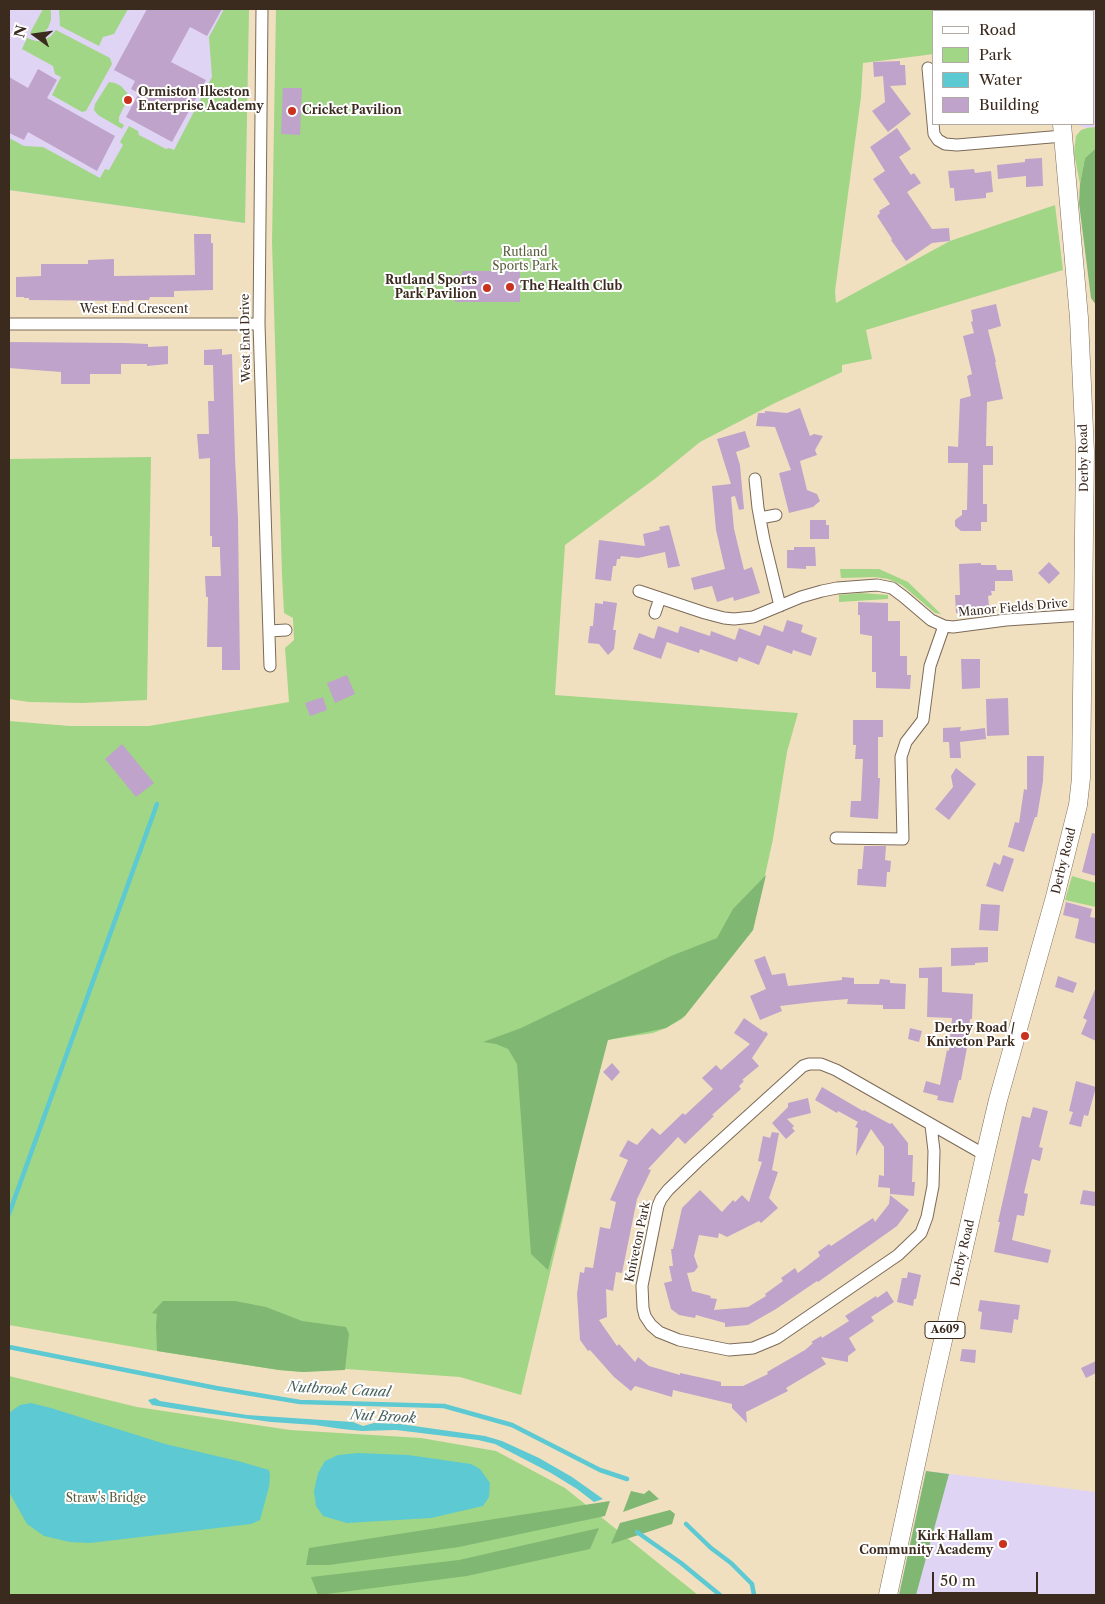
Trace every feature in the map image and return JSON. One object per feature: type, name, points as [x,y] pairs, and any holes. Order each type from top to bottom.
[{"type":"main road","name":"Derby Road","points":[[890,1588],[985,1154],[1078,805],[1081,778],[1085,452],[1076,271],[1062,130]]},
{"type":"street","name":"West End Drive","points":[[262,9],[259,324],[270,666]]},
{"type":"street","points":[[928,68],[932,96]]},
{"type":"street","points":[[934,125],[934,134],[938,140],[945,144],[957,145],[1062,130]]},
{"type":"street","name":"West End Crescent","points":[[9,324],[259,324]]},
{"type":"street","points":[[755,479],[760,518],[780,606]]},
{"type":"street","points":[[760,518],[776,515]]},
{"type":"street","name":"Manor Fields Drive","points":[[639,591],[724,618],[734,619],[753,617],[801,597],[837,588],[866,585],[892,588],[931,620],[944,626],[953,627],[1006,620],[1083,615]]},
{"type":"street","points":[[655,613],[660,598]]},
{"type":"street","name":"Manor Fields Drive","points":[[836,838],[903,839],[901,757],[906,742],[924,720],[930,666],[944,626]]},
{"type":"street","points":[[269,630],[286,630]]},
{"type":"street","name":"Kniveton Park","points":[[931,1125],[934,1151],[933,1186],[927,1217],[921,1233],[898,1255],[777,1338],[753,1348],[729,1350],[679,1340],[659,1332],[651,1325],[645,1316],[643,1308],[642,1286],[661,1199],[697,1162],[803,1066],[821,1064],[836,1070],[985,1154]]},
{"type":"shaded area","name":"Ormiston Ilkeston Enterprise Academy","points":[[9,9],[249,9],[245,223],[9,190]]},
{"type":"shaded area","points":[[1096,9],[1096,127],[1087,128],[1077,125],[1095,125],[1095,10],[1071,10]]},
{"type":"shaded area","name":"Kirk Hallam Community Academy","points":[[926,1471],[1096,1492],[1096,1595],[899,1595]]},
{"type":"green space","points":[[43,9],[51,11],[51,20],[48,28],[42,34],[30,33]]},
{"type":"green space","points":[[59,9],[128,9],[114,34],[103,37],[99,46],[60,26]]},
{"type":"green space","points":[[224,9],[249,9],[245,223],[9,190],[9,138],[24,146],[43,147],[100,178],[105,169],[109,170],[123,145],[120,142],[129,126],[138,131],[139,135],[166,149],[174,150],[212,77],[209,37]]},
{"type":"green space","name":"Rutland Sports Park","points":[[276,9],[1041,9],[932,10],[932,54],[863,63],[861,97],[835,291],[836,303],[950,241],[1055,205],[1063,270],[866,330],[872,359],[842,365],[842,372],[775,403],[700,442],[656,478],[565,545],[555,695],[798,713],[787,752],[773,839],[753,930],[682,1019],[653,1033],[607,1040],[521,1395],[460,1377],[346,1369],[303,1372],[279,1370],[9,1325],[9,721],[70,726],[149,726],[289,702],[285,648],[294,640],[293,618],[284,613],[272,242]]},
{"type":"green space","points":[[56,30],[110,58],[112,64],[86,111],[82,112],[52,95],[61,77],[55,74],[53,66],[22,49],[27,38],[42,41],[51,36]]},
{"type":"green space","points":[[109,82],[121,86],[128,94],[119,117],[119,122],[124,125],[122,129],[98,115],[94,110],[95,104]]},
{"type":"green space","points":[[1096,127],[1096,148],[1085,158],[1080,184],[1074,153],[1076,136],[1081,130]]},
{"type":"green space","points":[[1096,148],[1096,305],[1091,298],[1079,203],[1080,184],[1085,158]]},
{"type":"green space","points":[[151,457],[147,700],[83,703],[29,702],[9,699],[9,459]]},
{"type":"green space","points":[[840,569],[879,569],[908,582],[941,614],[935,613],[902,585],[888,579],[875,577],[841,578]]},
{"type":"green space","points":[[861,593],[888,595],[888,599],[839,602],[839,595]]},
{"type":"green space","points":[[766,875],[753,930],[685,1016],[666,1028],[608,1040],[548,1270],[531,1254],[517,1064],[508,1049],[496,1044],[483,1042],[521,1028],[671,956],[717,938],[733,909]]},
{"type":"green space","points":[[1072,876],[1096,883],[1096,907],[1065,900]]},
{"type":"green space","points":[[163,1301],[235,1301],[266,1307],[302,1321],[346,1327],[349,1334],[345,1370],[303,1372],[279,1370],[157,1351],[157,1314],[152,1313]]},
{"type":"green space","name":"Straw's Bridge","points":[[9,1376],[137,1407],[290,1430],[421,1438],[496,1451],[565,1488],[698,1595],[9,1595]]},
{"type":"green space","points":[[926,1471],[949,1474],[916,1595],[899,1595]]},
{"type":"green space","points":[[649,1490],[659,1499],[623,1512],[631,1491],[644,1494]]},
{"type":"green space","points":[[610,1501],[605,1516],[459,1547],[329,1565],[306,1565],[309,1548]]},
{"type":"green space","points":[[670,1510],[675,1514],[672,1524],[611,1544],[620,1523]]},
{"type":"green space","points":[[599,1528],[590,1549],[467,1576],[319,1595],[311,1577],[459,1560]]},
{"type":"water","points":[[155,1398],[160,1401],[247,1415],[353,1422],[363,1426],[374,1423],[400,1424],[485,1436],[502,1441],[539,1458],[572,1477],[603,1499],[594,1502],[551,1473],[495,1444],[478,1440],[396,1430],[362,1431],[271,1422],[152,1405],[148,1400]]},
{"type":"water","points":[[31,1403],[165,1444],[269,1470],[269,1487],[260,1520],[251,1524],[90,1543],[70,1542],[44,1536],[27,1524],[9,1492],[9,1413],[20,1405]]},
{"type":"water","points":[[358,1453],[408,1455],[471,1464],[480,1469],[490,1483],[489,1497],[483,1506],[431,1518],[347,1523],[323,1516],[316,1506],[314,1491],[318,1473],[325,1461],[338,1455]]},
{"type":"building","points":[[147,9],[222,9],[207,36],[190,27],[171,62],[206,80],[172,142],[126,117],[139,93],[131,89],[135,81],[114,70]]},
{"type":"building","points":[[900,61],[900,65],[905,65],[906,85],[890,86],[911,114],[888,132],[872,111],[885,102],[883,76],[874,77],[873,62]]},
{"type":"building","points":[[38,69],[57,80],[47,98],[115,136],[97,171],[28,132],[24,140],[9,133],[9,77],[28,88]]},
{"type":"building","name":"Cricket Pavilion","points":[[283,88],[302,88],[300,135],[281,134]]},
{"type":"building","points":[[897,128],[911,149],[899,157],[911,175],[914,173],[921,183],[907,192],[932,229],[949,228],[950,241],[932,243],[906,261],[877,216],[880,213],[879,211],[890,204],[873,179],[885,171],[870,147]]},
{"type":"building","points":[[1042,158],[1043,186],[1026,187],[1026,176],[998,179],[997,165],[1025,162],[1025,159]]},
{"type":"building","points":[[974,169],[975,173],[991,171],[993,192],[986,193],[986,198],[955,201],[954,188],[950,188],[948,171]]},
{"type":"building","points":[[194,234],[211,234],[211,243],[213,243],[213,290],[174,291],[174,297],[150,297],[149,300],[129,301],[29,300],[29,298],[16,297],[16,277],[41,276],[41,264],[88,264],[88,260],[114,259],[114,276],[195,275]]},
{"type":"building","name":"Rutland Sports Park Pavilion","points":[[462,271],[520,271],[520,302],[455,302],[455,274],[462,275]]},
{"type":"building","points":[[996,304],[1001,326],[988,330],[1003,399],[987,402],[986,446],[993,446],[993,465],[983,465],[983,504],[987,504],[987,522],[981,522],[981,531],[961,531],[955,526],[955,520],[962,515],[962,510],[967,510],[968,463],[948,463],[948,446],[958,447],[960,399],[971,396],[967,376],[972,374],[963,336],[974,333],[971,322],[973,321],[971,310]]},
{"type":"building","points":[[9,342],[124,343],[148,344],[148,347],[168,346],[168,364],[147,366],[147,364],[121,364],[121,374],[90,374],[90,384],[61,384],[61,372],[9,368]]},
{"type":"building","points":[[222,349],[222,355],[232,354],[238,519],[240,670],[222,670],[222,647],[207,647],[208,597],[206,597],[205,576],[221,576],[220,547],[212,547],[212,536],[210,536],[210,458],[199,459],[197,434],[209,434],[208,401],[214,401],[213,365],[204,365],[204,350]]},
{"type":"building","points":[[800,408],[810,436],[814,434],[823,436],[815,450],[817,455],[800,461],[807,490],[817,494],[820,501],[813,507],[789,513],[779,473],[791,470],[775,427],[756,426],[758,413],[765,413],[765,411],[787,413]]},
{"type":"building","points":[[745,431],[750,447],[736,452],[740,465],[744,509],[739,510],[735,496],[731,497],[734,529],[744,570],[752,567],[760,593],[734,601],[733,597],[717,602],[712,586],[694,590],[691,578],[725,569],[716,530],[712,486],[731,484],[717,439]]},
{"type":"building","points":[[810,520],[826,520],[826,525],[829,525],[829,539],[810,539]]},
{"type":"building","points":[[669,525],[680,566],[668,568],[665,552],[638,558],[621,556],[620,559],[617,559],[616,566],[613,566],[611,581],[595,579],[599,540],[645,546],[643,534],[660,530],[659,527]]},
{"type":"building","points":[[794,547],[815,547],[816,566],[806,566],[806,569],[787,568],[787,550],[794,550]]},
{"type":"building","points":[[1049,562],[1060,573],[1049,584],[1038,573]]},
{"type":"building","points":[[981,563],[981,565],[996,565],[997,570],[1012,570],[1013,581],[995,581],[995,591],[991,591],[992,595],[988,596],[989,606],[970,607],[970,613],[956,613],[955,595],[960,595],[959,564]]},
{"type":"building","points":[[603,601],[617,603],[613,630],[616,630],[614,649],[608,655],[599,644],[588,643],[590,626],[593,626],[595,603],[603,604]]},
{"type":"building","points":[[858,602],[888,603],[888,621],[900,621],[900,656],[907,656],[907,675],[911,675],[910,689],[876,688],[876,672],[872,672],[872,636],[860,634]]},
{"type":"building","points":[[787,620],[803,625],[801,632],[817,638],[811,656],[793,650],[792,654],[767,645],[759,665],[739,657],[737,662],[700,649],[699,653],[667,642],[661,659],[633,649],[639,633],[654,639],[658,626],[678,633],[680,626],[710,636],[711,631],[735,640],[739,628],[760,636],[764,625],[783,632]]},
{"type":"building","points":[[961,659],[980,659],[980,688],[962,689]]},
{"type":"building","points":[[347,675],[355,694],[335,703],[327,683]]},
{"type":"building","points":[[323,697],[327,710],[310,716],[305,703]]},
{"type":"building","points":[[1008,698],[1009,735],[987,736],[986,699]]},
{"type":"building","points":[[853,720],[883,720],[883,737],[878,737],[878,778],[880,778],[878,819],[850,817],[851,801],[861,801],[863,759],[855,759],[856,745],[853,745]]},
{"type":"building","points":[[961,727],[960,731],[985,728],[986,739],[960,742],[961,758],[950,758],[949,742],[943,742],[943,728]]},
{"type":"building","points":[[122,744],[154,783],[136,797],[105,759]]},
{"type":"building","points":[[1027,756],[1044,756],[1043,781],[1037,817],[1035,817],[1024,852],[1008,847],[1015,822],[1019,823],[1024,789],[1027,790]]},
{"type":"building","points":[[956,768],[976,784],[949,820],[935,809],[953,787],[951,776]]},
{"type":"building","points":[[1092,833],[1096,834],[1096,876],[1082,872]]},
{"type":"building","points":[[864,846],[886,846],[885,860],[891,861],[890,872],[887,872],[886,887],[857,885],[858,869],[862,869]]},
{"type":"building","points":[[1003,855],[1014,859],[1003,892],[986,886],[994,862],[1000,865]]},
{"type":"building","points":[[1066,902],[1092,909],[1090,917],[1096,918],[1096,944],[1075,938],[1079,919],[1063,915]]},
{"type":"building","points":[[981,904],[1000,905],[998,931],[979,930]]},
{"type":"building","points":[[988,947],[988,962],[975,963],[975,965],[951,966],[951,948]]},
{"type":"building","points":[[765,956],[772,975],[785,973],[788,986],[842,980],[842,977],[854,978],[854,984],[879,984],[880,979],[890,980],[890,983],[906,984],[905,1009],[883,1009],[883,1005],[847,1004],[848,999],[780,1006],[782,1011],[760,1020],[750,996],[766,989],[754,960]]},
{"type":"building","points":[[942,967],[942,992],[973,994],[972,1019],[970,1019],[968,1042],[961,1080],[959,1080],[953,1103],[937,1100],[938,1096],[923,1092],[926,1081],[940,1085],[947,1050],[949,1051],[952,1018],[927,1017],[928,978],[919,978],[919,968]]},
{"type":"building","points":[[1058,976],[1077,983],[1073,993],[1055,987]]},
{"type":"building","points":[[1096,987],[1096,1041],[1081,1034],[1087,1020],[1083,1018]]},
{"type":"building","points":[[744,1018],[764,1032],[763,1034],[765,1031],[768,1034],[752,1058],[759,1066],[742,1080],[744,1081],[739,1086],[741,1089],[712,1115],[714,1116],[685,1144],[678,1137],[648,1169],[651,1170],[637,1199],[622,1273],[616,1272],[613,1291],[606,1289],[607,1317],[599,1320],[617,1346],[619,1344],[635,1362],[638,1357],[649,1366],[680,1375],[680,1373],[721,1382],[721,1386],[743,1386],[768,1374],[767,1372],[805,1350],[813,1343],[811,1342],[821,1336],[822,1338],[849,1321],[845,1316],[876,1296],[877,1298],[887,1291],[894,1302],[871,1317],[874,1321],[849,1338],[856,1350],[848,1356],[848,1362],[821,1357],[826,1364],[786,1388],[788,1391],[746,1412],[747,1423],[732,1408],[732,1404],[673,1390],[672,1397],[635,1386],[631,1391],[614,1377],[590,1350],[588,1351],[580,1340],[577,1294],[580,1272],[584,1273],[585,1267],[593,1268],[600,1227],[610,1229],[616,1202],[610,1200],[628,1160],[619,1156],[628,1140],[637,1145],[652,1128],[660,1135],[683,1113],[685,1115],[713,1089],[702,1078],[716,1065],[721,1070],[750,1044],[734,1033]]},
{"type":"building","points":[[910,1028],[922,1031],[919,1042],[908,1039]]},
{"type":"building","points":[[612,1063],[620,1072],[612,1081],[603,1072]]},
{"type":"building","points":[[1076,1081],[1096,1087],[1088,1116],[1084,1115],[1081,1127],[1069,1124],[1073,1112],[1069,1111]]},
{"type":"building","points":[[822,1087],[863,1111],[890,1124],[892,1123],[908,1143],[908,1155],[913,1155],[912,1182],[915,1182],[914,1196],[890,1194],[890,1188],[878,1187],[879,1175],[884,1176],[884,1147],[871,1129],[856,1156],[858,1128],[855,1127],[858,1122],[838,1111],[837,1113],[815,1100]]},
{"type":"building","points":[[808,1098],[811,1113],[787,1119],[794,1126],[792,1128],[795,1131],[786,1139],[772,1123],[788,1107],[788,1103]]},
{"type":"building","points":[[1033,1107],[1048,1111],[1039,1147],[1043,1148],[1040,1161],[1032,1159],[1024,1193],[1028,1194],[1024,1216],[1017,1215],[1012,1240],[1051,1250],[1048,1263],[994,1252],[1000,1222],[998,1222],[1022,1116],[1030,1118]]},
{"type":"building","points":[[772,1132],[779,1133],[772,1170],[778,1172],[769,1198],[778,1208],[761,1223],[759,1221],[727,1237],[719,1233],[718,1238],[699,1235],[694,1256],[698,1267],[694,1272],[687,1273],[692,1291],[717,1299],[714,1310],[748,1307],[766,1296],[765,1294],[783,1281],[781,1278],[795,1268],[798,1273],[820,1256],[818,1252],[829,1244],[831,1246],[873,1218],[875,1222],[889,1204],[890,1195],[909,1210],[897,1226],[818,1282],[748,1325],[725,1327],[725,1323],[696,1315],[695,1318],[679,1315],[671,1309],[664,1283],[672,1281],[669,1266],[673,1266],[671,1249],[673,1249],[682,1208],[700,1190],[722,1212],[733,1200],[735,1202],[742,1195],[749,1202],[762,1162],[758,1161],[763,1136],[770,1138]]},
{"type":"building","points":[[1083,1190],[1096,1192],[1095,1206],[1080,1204]]},
{"type":"building","points":[[908,1272],[921,1275],[913,1306],[897,1302],[902,1278],[907,1278]]},
{"type":"building","points":[[980,1300],[1020,1305],[1018,1320],[1014,1319],[1012,1333],[980,1329],[982,1312],[978,1311]]},
{"type":"building","points":[[962,1349],[976,1350],[975,1363],[960,1361]]},
{"type":"building","points":[[1096,1361],[1096,1373],[1086,1378],[1081,1368]]},
{"type":"waterway","points":[[9,1214],[157,804]]},
{"type":"waterway","name":"Nutbrook Canal","points":[[9,1347],[216,1388],[300,1402],[444,1406],[512,1425],[600,1470],[627,1479]]},
{"type":"waterway","name":"Nutbrook Canal","points":[[686,1524],[752,1584],[754,1595]]},
{"type":"waterway","name":"Nut Brook","points":[[637,1532],[681,1563],[720,1595]]},
{"type":"place","name":"Ormiston Ilkeston Enterprise Academy","points":[[128,100]]},
{"type":"place","name":"Cricket Pavilion","points":[[292,111]]},
{"type":"place","name":"The Health Club","points":[[510,287]]},
{"type":"place","name":"Rutland Sports Park Pavilion","points":[[487,288]]},
{"type":"place","name":"Derby Road / Kniveton Park","points":[[1025,1036]]},
{"type":"place","name":"Kirk Hallam Community Academy","points":[[1003,1544]]}]
